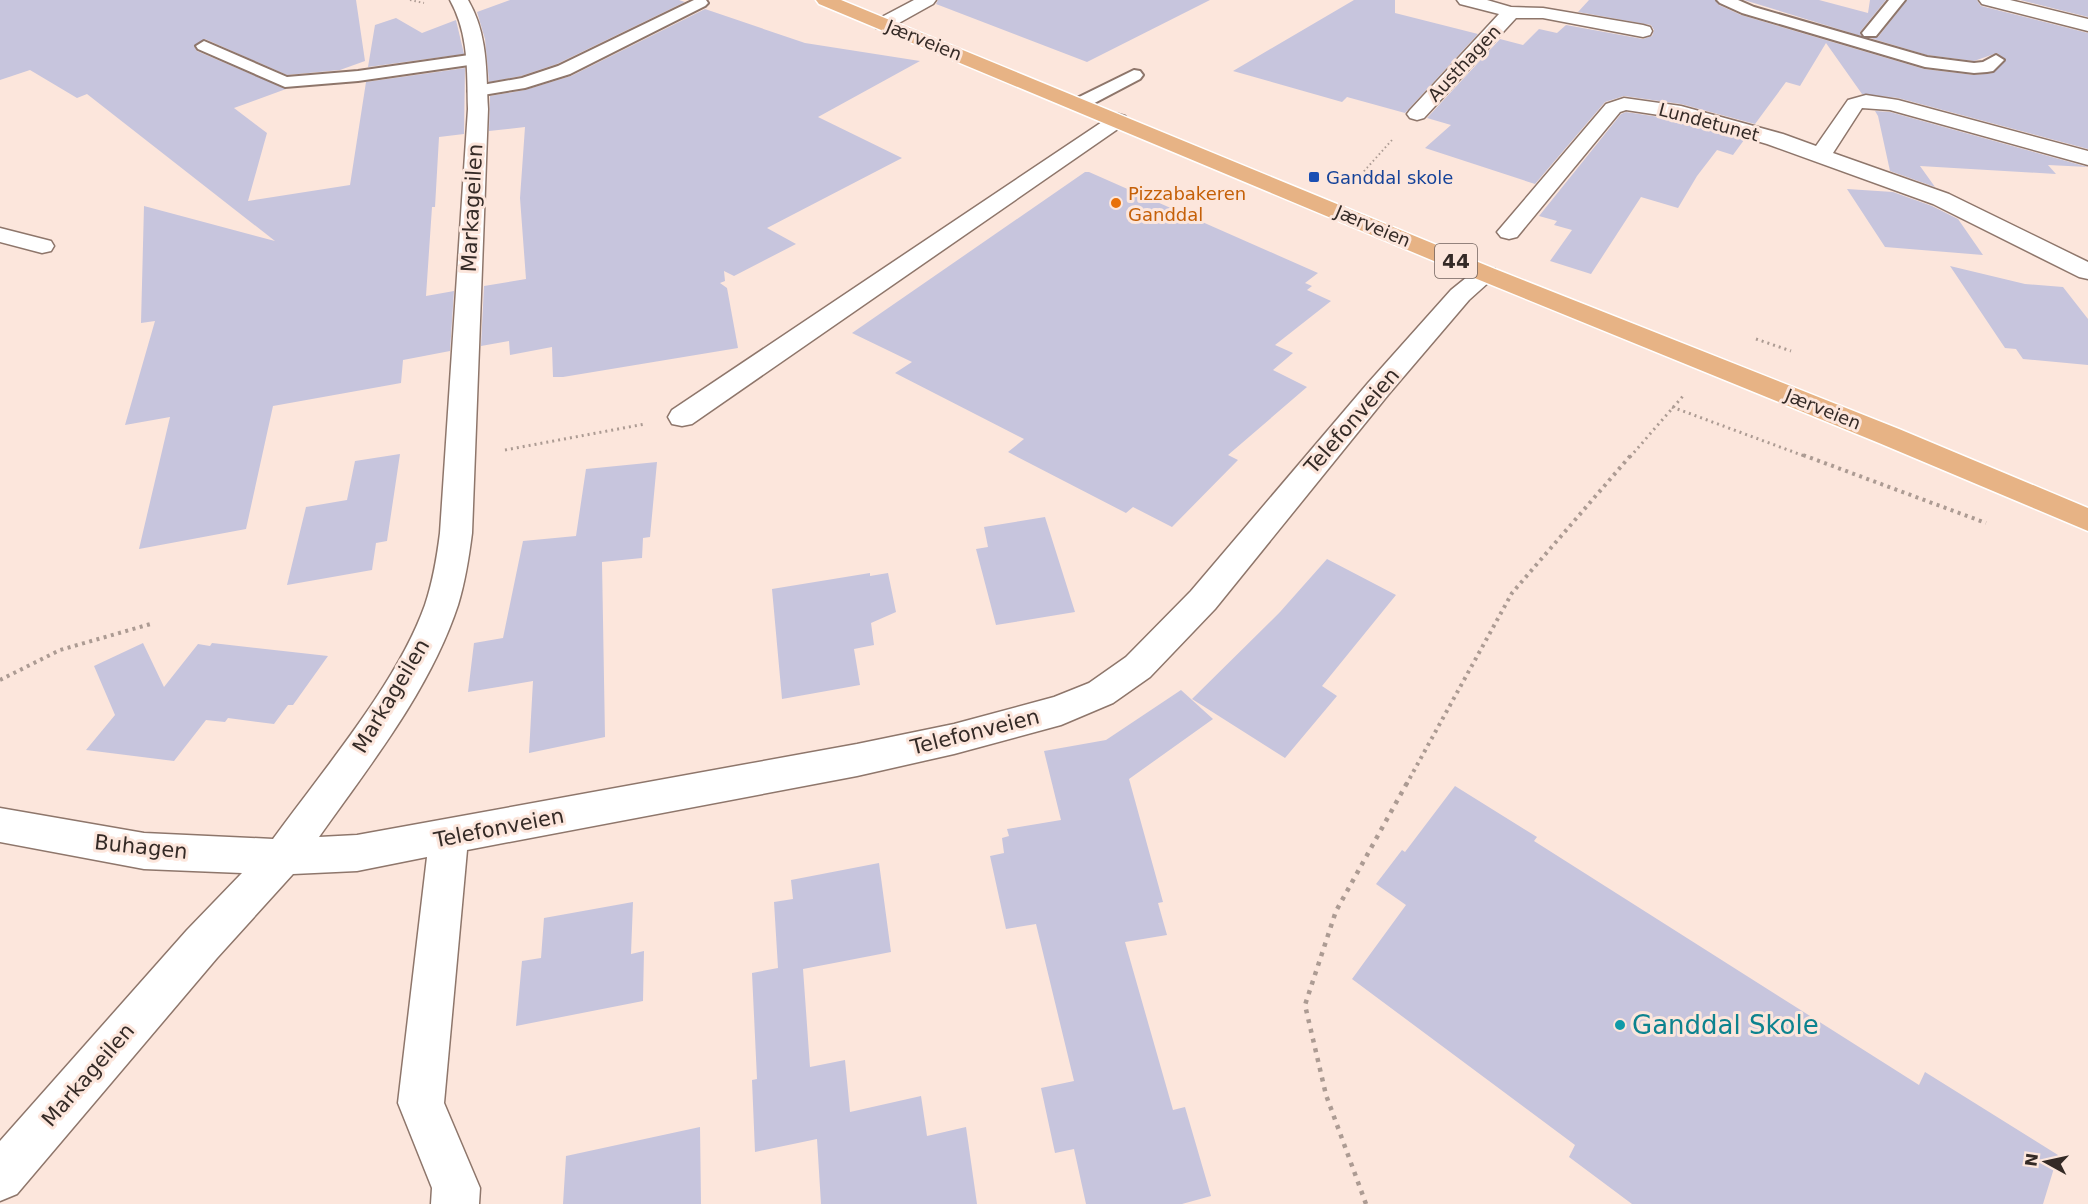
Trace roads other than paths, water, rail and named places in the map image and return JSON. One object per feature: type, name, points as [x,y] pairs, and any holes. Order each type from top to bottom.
[{"type":"main road","name":"Jærveien","points":[[825,0],[1486,274],[1889,435],[2088,520]]},
{"type":"street","name":"Markageilen","points":[[0,1178],[201,944],[284,857],[378,724],[415,663],[441,606],[451,569],[456,533],[478,109],[476,59],[471,24],[459,0]]},
{"type":"street","points":[[883,24],[927,0]]},
{"type":"street","name":"Austhagen","points":[[1466,0],[1511,12],[1543,13],[1643,31]]},
{"type":"street","points":[[1988,0],[2088,25]]},
{"type":"street","name":"Austhagen","points":[[1417,114],[1511,12]]},
{"type":"street","points":[[1820,156],[1855,104],[1866,101],[1891,104],[2088,158]]},
{"type":"street","name":"Lundetunet","points":[[1509,232],[1613,108],[1624,104],[1681,112],[1775,139],[1941,200],[2088,272]]},
{"type":"street","points":[[682,417],[1118,120]]},
{"type":"street","points":[[0,235],[42,246]]},
{"type":"street","name":"Telefonveien","points":[[284,857],[357,853],[449,838],[857,760],[932,744],[1061,710],[1101,693],[1138,667],[1203,600],[1378,389],[1460,295],[1486,274]]},
{"type":"street","name":"Buhagen","points":[[0,825],[144,851],[284,857]]},
{"type":"street","points":[[449,838],[420,1103],[456,1188],[455,1204]]},
{"type":"lane","points":[[1725,0],[1748,10],[1925,62],[1974,68],[1988,67],[1996,60]]},
{"type":"lane","points":[[1870,33],[1897,0]]},
{"type":"lane","points":[[477,91],[525,83],[564,70],[700,3]]},
{"type":"lane","points":[[204,46],[285,82],[358,76],[476,59]]},
{"type":"lane","points":[[1079,104],[1134,75]]},
{"type":"place","name":"Ganddal skole","points":[[1314,177]]},
{"type":"place","name":"Pizzabakeren Ganddal","points":[[1116,203]]},
{"type":"place","name":"Ganddal Skole","points":[[1620,1025]]}]
